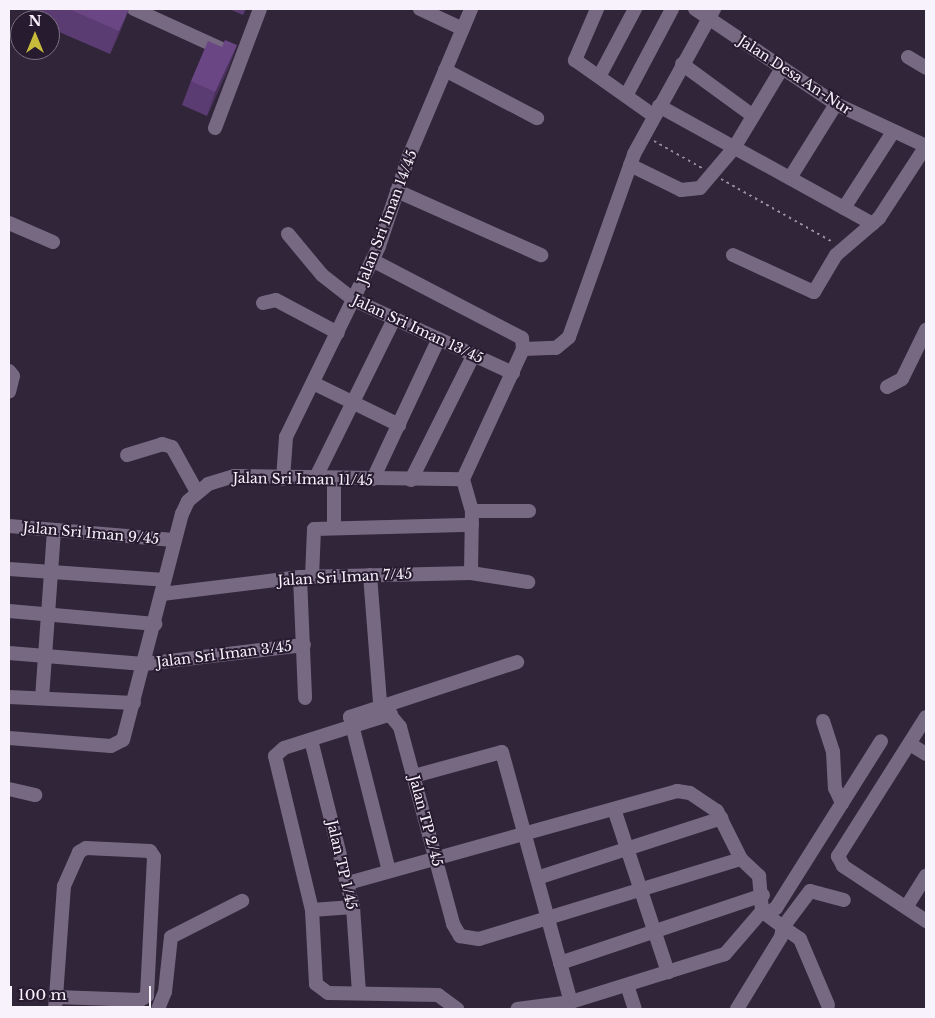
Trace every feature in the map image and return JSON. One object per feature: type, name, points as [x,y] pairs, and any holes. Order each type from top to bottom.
[{"type":"street","points":[[134,9],[224,50]]},
{"type":"street","points":[[214,128],[260,9]]},
{"type":"street","points":[[420,9],[463,29]]},
{"type":"street","name":"Jalan Sri Iman 14/45","points":[[283,479],[286,436],[338,333],[372,260],[397,191],[471,9]]},
{"type":"street","points":[[597,9],[574,56],[580,66],[600,74],[627,94],[657,111],[734,148],[873,224]]},
{"type":"street","points":[[600,74],[635,9]]},
{"type":"street","points":[[627,94],[672,9]]},
{"type":"street","name":"Jalan Desa An-Nur","points":[[695,9],[711,13],[782,68],[836,104],[926,146]]},
{"type":"street","points":[[523,349],[556,348],[569,337],[630,166],[644,135],[711,13]]},
{"type":"street","points":[[908,57],[926,68]]},
{"type":"street","points":[[682,64],[754,116]]},
{"type":"street","points":[[630,166],[686,191],[700,188],[714,175],[734,148],[782,68]]},
{"type":"street","points":[[445,70],[536,118]]},
{"type":"street","points":[[790,178],[836,104]]},
{"type":"street","points":[[844,208],[893,132]]},
{"type":"street","points":[[733,256],[812,293],[836,255],[846,249],[873,224],[926,146]]},
{"type":"street","points":[[397,191],[541,255]]},
{"type":"street","points":[[9,223],[53,242]]},
{"type":"street","name":"Jalan Sri Iman 13/45","points":[[288,234],[322,275],[354,300],[513,373]]},
{"type":"street","points":[[372,260],[522,338],[523,349],[513,373],[463,479],[472,510],[471,573]]},
{"type":"street","points":[[263,304],[276,300],[338,333]]},
{"type":"street","points":[[315,479],[350,401],[394,319]]},
{"type":"street","points":[[887,387],[902,379],[926,330]]},
{"type":"street","points":[[373,479],[438,340]]},
{"type":"street","points":[[411,480],[473,356]]},
{"type":"street","points":[[9,371],[13,376],[9,392]]},
{"type":"street","points":[[313,383],[399,425]]},
{"type":"street","points":[[9,738],[116,745],[125,736],[155,624],[173,540],[188,502],[197,492],[172,447],[162,444],[127,455]]},
{"type":"street","name":"Jalan Sri Iman 11/45","points":[[197,492],[234,476],[283,479],[463,479]]},
{"type":"street","points":[[334,479],[334,528]]},
{"type":"street","points":[[472,510],[529,511]]},
{"type":"street","points":[[305,698],[306,577],[312,530],[472,525]]},
{"type":"street","name":"Jalan Sri Iman 9/45","points":[[9,526],[173,540]]},
{"type":"street","points":[[42,698],[54,530]]},
{"type":"street","name":"Jalan Sri Iman 7/45","points":[[9,569],[50,572],[163,587],[306,577],[471,573],[528,582]]},
{"type":"street","name":"Jalan TP 2/45","points":[[370,575],[387,710],[414,776],[453,924],[465,938],[477,940],[548,919]]},
{"type":"street","points":[[9,611],[155,624]]},
{"type":"street","name":"Jalan Sri Iman 3/45","points":[[9,653],[45,654],[144,664],[304,645]]},
{"type":"street","points":[[390,871],[351,726],[352,716],[387,710],[517,662]]},
{"type":"street","points":[[9,697],[134,703]]},
{"type":"street","points":[[926,717],[838,856],[843,866],[926,921]]},
{"type":"street","points":[[823,721],[833,752],[835,788],[842,803]]},
{"type":"street","points":[[351,726],[280,750],[274,759],[312,910],[318,988],[328,992],[438,995],[457,1009]]},
{"type":"street","name":"Jalan TP 1/45","points":[[311,740],[353,907],[359,992]]},
{"type":"street","points":[[517,1009],[562,1005],[728,952],[764,913],[776,908],[881,741]]},
{"type":"street","points":[[910,744],[926,754]]},
{"type":"street","points":[[414,776],[502,752],[560,963],[562,1005]]},
{"type":"street","points":[[9,789],[35,795]]},
{"type":"street","points":[[348,882],[437,860],[683,791],[705,802],[722,818],[741,859],[758,873],[763,895],[764,913]]},
{"type":"street","points":[[614,809],[668,972]]},
{"type":"street","points":[[537,878],[722,818]]},
{"type":"street","points":[[86,848],[150,851],[154,858],[147,996],[140,1000],[56,1003],[64,886],[79,852],[86,848]]},
{"type":"street","points":[[548,919],[741,859]]},
{"type":"street","points":[[906,906],[926,876]]},
{"type":"street","points":[[737,1009],[780,942],[783,927],[810,891],[844,900]]},
{"type":"street","points":[[560,963],[763,895]]},
{"type":"street","points":[[158,1009],[165,992],[171,936],[242,901]]},
{"type":"street","points":[[312,910],[353,907]]},
{"type":"street","points":[[764,913],[800,939],[828,1005]]},
{"type":"street","points":[[627,985],[635,1009]]},
{"type":"path","points":[[644,135],[846,249]]},
{"type":"building","points":[[69,9],[129,9],[119,31]]},
{"type":"building","points":[[225,40],[237,45],[215,92],[191,81],[208,41],[222,47]]}]
